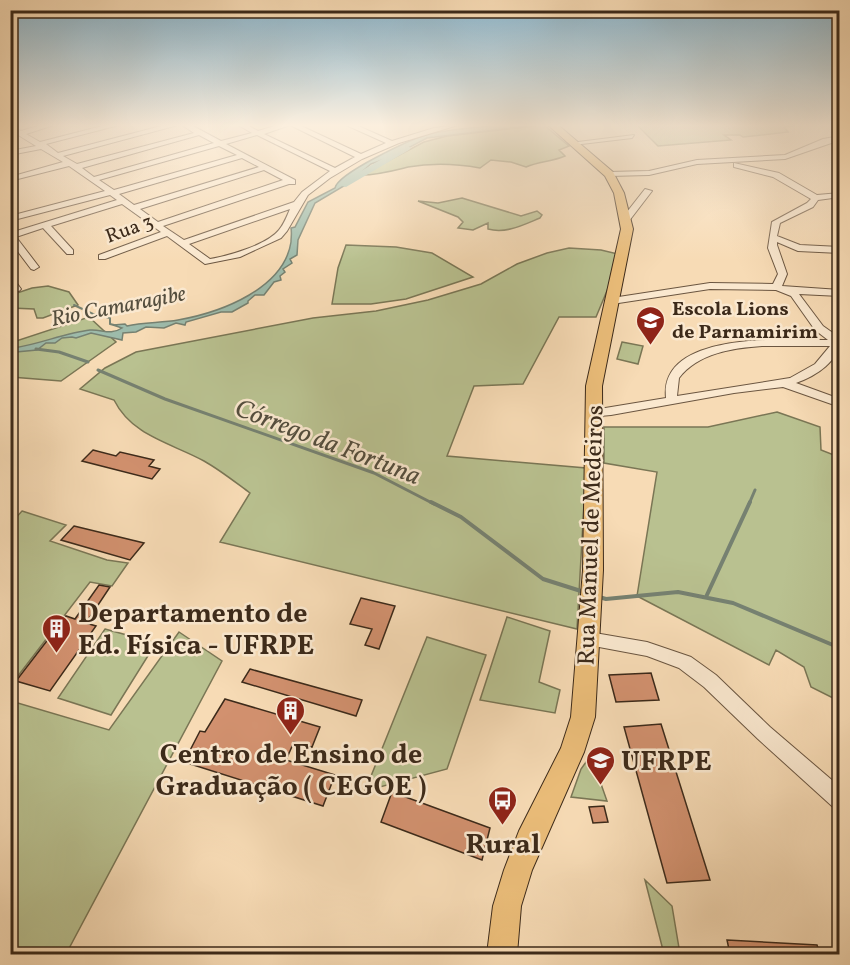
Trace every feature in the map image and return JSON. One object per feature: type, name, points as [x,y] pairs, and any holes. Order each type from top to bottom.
[{"type":"main road","name":"Rua Manuel de Medeiros","points":[[502,954],[507,906],[518,870],[529,841],[572,752],[583,717],[591,596],[594,386],[626,236],[626,219],[618,189],[604,170]]},
{"type":"street","points":[[10,179],[50,170]]},
{"type":"street","points":[[80,170],[208,262],[260,245],[278,236],[296,204],[307,191],[335,171]]},
{"type":"street","points":[[94,180],[129,170]]},
{"type":"street","points":[[10,219],[193,170]]},
{"type":"street","points":[[134,208],[257,170]]},
{"type":"street","points":[[268,170],[307,191]]},
{"type":"street","points":[[609,174],[649,173],[660,170]]},
{"type":"street","points":[[757,170],[767,172],[816,198],[840,195]]},
{"type":"street","points":[[156,225],[289,181]]},
{"type":"street","points":[[626,219],[648,191]]},
{"type":"street","points":[[776,287],[783,279],[783,273],[774,253],[773,237],[776,222],[810,205],[816,198]]},
{"type":"street","points":[[11,236],[124,201]]},
{"type":"street","points":[[182,244],[296,204]]},
{"type":"street","points":[[11,236],[25,229],[20,217]]},
{"type":"street","points":[[45,225],[70,252]]},
{"type":"street","name":"Rua 3","points":[[102,257],[168,233]]},
{"type":"street","points":[[11,236],[34,267]]},
{"type":"street","points":[[773,237],[798,248],[840,250]]},
{"type":"street","points":[[612,301],[710,286],[776,287],[788,290],[840,293]]},
{"type":"street","points":[[788,290],[801,302],[819,328],[838,342]]},
{"type":"street","points":[[592,414],[672,402],[733,389],[784,383],[813,371],[823,363],[838,342]]},
{"type":"street","points":[[672,402],[670,382],[674,374],[702,354],[718,347],[739,344],[838,342]]},
{"type":"street","points":[[784,383],[840,403]]},
{"type":"street","points":[[589,639],[647,649],[685,662],[710,681],[772,741],[840,800]]},
{"type":"green space","points":[[370,170],[395,170],[379,174],[361,175]]},
{"type":"green space","points":[[462,198],[521,216],[537,211],[542,215],[540,218],[508,230],[488,229],[488,223],[473,230],[458,228],[463,222],[458,217],[418,201],[438,203]]},
{"type":"green space","points":[[346,245],[396,247],[432,253],[473,277],[406,299],[371,304],[332,304],[338,268]]},
{"type":"green space","points":[[569,248],[601,250],[622,255],[596,317],[559,317],[523,384],[474,386],[447,456],[586,468],[577,629],[220,542],[250,493],[204,461],[142,430],[131,422],[114,400],[80,389],[105,368],[136,352],[313,318],[376,311],[428,300],[481,284],[517,264]]},
{"type":"green space","points":[[48,286],[69,292],[78,305],[43,318],[37,318],[34,309],[11,308],[11,295],[32,288]]},
{"type":"green space","points":[[89,317],[116,342],[61,381],[11,377],[10,343]]},
{"type":"green space","points":[[622,342],[643,346],[638,364],[617,359]]},
{"type":"green space","points":[[777,412],[820,427],[821,450],[839,457],[839,701],[811,687],[804,667],[776,650],[769,665],[637,596],[657,472],[604,463],[604,427],[708,427]]},
{"type":"green space","points":[[22,511],[66,525],[50,541],[107,560],[128,563],[112,586],[90,582],[11,685],[11,523]]},
{"type":"green space","points":[[507,617],[550,631],[539,682],[560,690],[555,713],[480,700]]},
{"type":"green space","points":[[105,629],[156,643],[111,715],[58,698]]},
{"type":"green space","points":[[179,632],[222,661],[66,954],[11,954],[11,701],[109,730]]},
{"type":"green space","points":[[427,637],[486,655],[447,769],[365,791]]},
{"type":"green space","points":[[586,762],[594,764],[607,801],[571,797],[581,769]]},
{"type":"green space","points":[[645,880],[672,906],[680,954],[664,954]]},
{"type":"shaded area","name":"Rio Camaragibe","points":[[354,170],[364,170],[349,183],[315,203],[298,240],[297,255],[290,259],[292,263],[283,269],[285,272],[280,276],[281,280],[274,282],[264,295],[255,295],[248,303],[232,312],[221,312],[186,322],[185,325],[176,323],[164,328],[146,327],[136,332],[123,333],[122,340],[91,333],[76,338],[62,338],[55,343],[46,343],[37,350],[16,352],[11,355],[11,350],[14,348],[71,334],[90,330],[114,332],[122,328],[113,325],[125,324],[127,326],[195,316],[232,304],[249,295],[277,272],[286,258],[291,242],[291,228],[295,227],[308,202],[335,188]]},
{"type":"building","points":[[93,450],[116,456],[120,452],[154,460],[149,466],[160,469],[152,479],[82,461]]},
{"type":"building","points":[[74,526],[144,543],[130,560],[61,540]]},
{"type":"building","name":"Departamento de Ed. Física - UFRPE","points":[[99,585],[110,587],[86,623],[96,626],[50,691],[16,681],[66,616],[75,619]]},
{"type":"building","points":[[361,598],[395,606],[379,649],[365,645],[372,629],[350,624]]},
{"type":"building","points":[[250,669],[362,700],[356,716],[242,682]]},
{"type":"building","points":[[651,673],[659,700],[616,702],[609,675]]},
{"type":"building","name":"Centro de Ensino de Graduação ( CEGOE )","points":[[225,699],[320,727],[312,747],[294,742],[286,760],[335,775],[323,806],[184,762],[200,731],[205,732]]},
{"type":"building","points":[[661,724],[710,880],[667,883],[624,727]]},
{"type":"building","points":[[392,792],[490,828],[482,860],[381,822]]},
{"type":"building","points":[[604,806],[608,822],[593,823],[589,807]]},
{"type":"building","points":[[727,940],[817,945],[820,954],[730,954]]},
{"type":"waterway","name":"Rio Camaragibe","points":[[342,185],[368,170]]},
{"type":"waterway","points":[[74,305],[93,314],[110,318],[110,324],[114,325]]},
{"type":"waterway","name":"Córrego da Fortuna","points":[[36,349],[59,352],[88,362]]},
{"type":"waterway","name":"Córrego da Fortuna","points":[[98,370],[165,399],[374,473],[434,504]]},
{"type":"waterway","points":[[749,504],[755,490]]},
{"type":"waterway","name":"Córrego da Fortuna","points":[[431,502],[461,517],[543,579],[584,592]]},
{"type":"waterway","points":[[706,597],[750,502]]},
{"type":"waterway","name":"Córrego da Fortuna","points":[[599,597],[606,599],[678,592],[733,603],[840,648]]},
{"type":"place","name":"Escola Lions de Parnamirim","points":[[651,346]]},
{"type":"place","name":"Departamento de Ed. Física - UFRPE","points":[[57,654]]},
{"type":"place","name":"Centro de Ensino de Graduação ( CEGOE )","points":[[291,736]]},
{"type":"place","name":"UFRPE","points":[[600,786]]},
{"type":"place","name":"Rural","points":[[503,826]]}]
